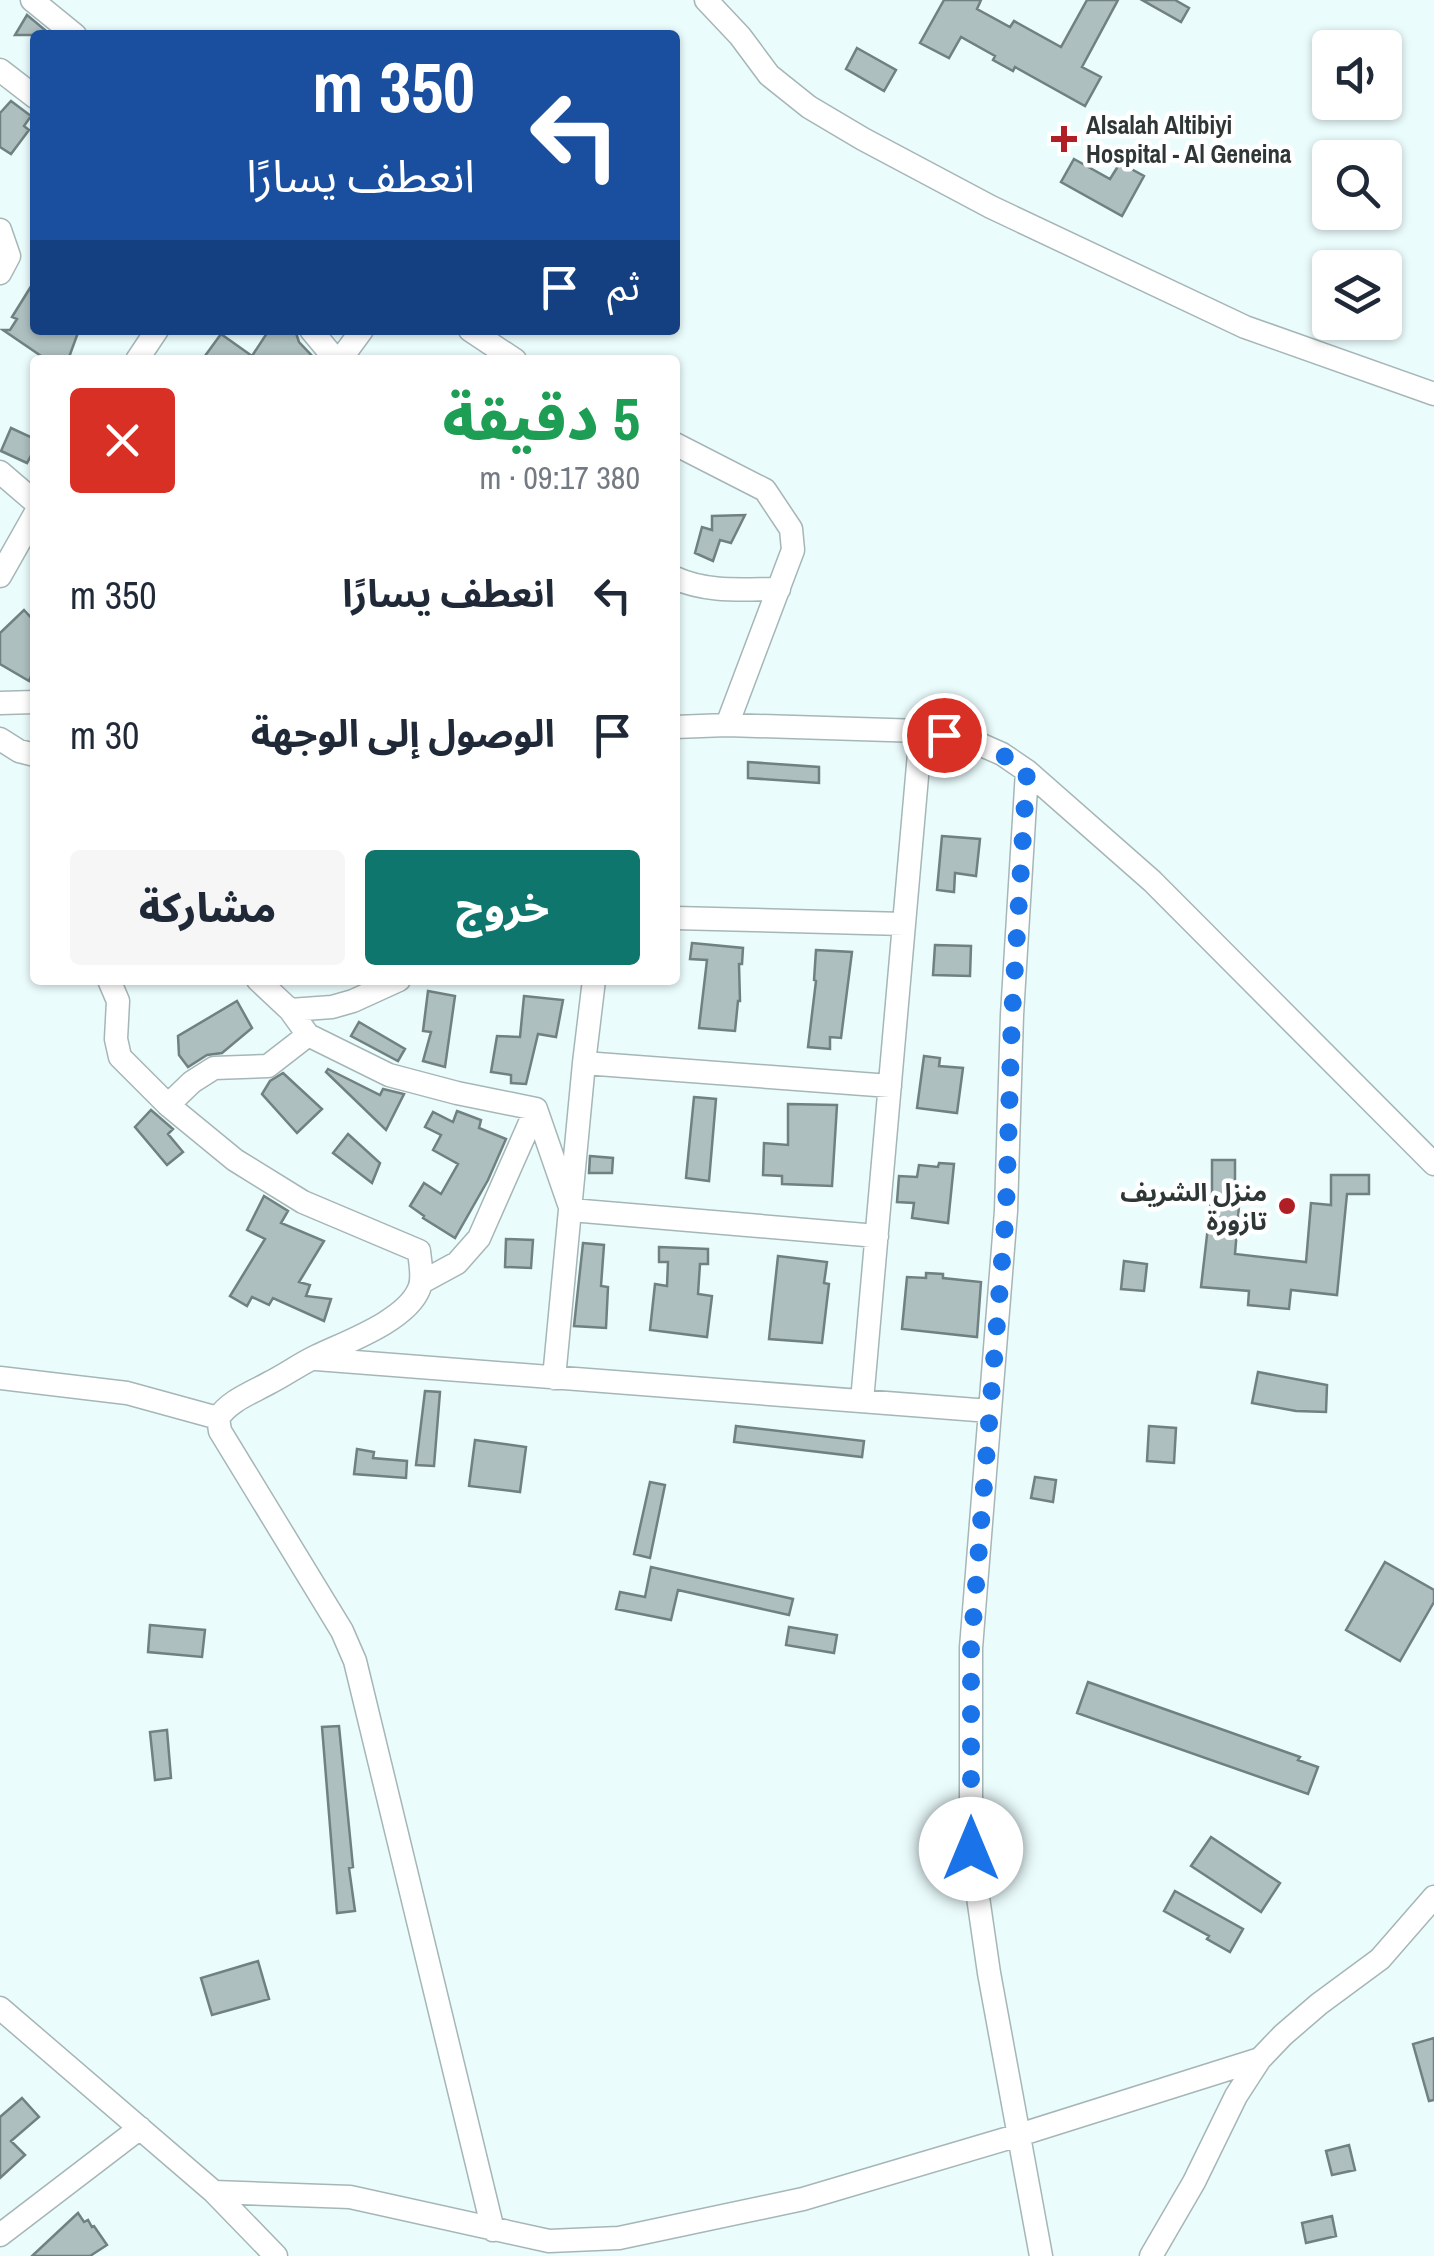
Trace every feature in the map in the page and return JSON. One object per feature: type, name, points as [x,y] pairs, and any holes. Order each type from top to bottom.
[{"type":"street","points":[[32,0],[68,30]]},
{"type":"street","points":[[706,0],[740,36],[768,75],[809,108],[862,139],[991,207],[1245,326],[1434,394]]},
{"type":"street","points":[[0,70],[30,93]]},
{"type":"street","points":[[0,230],[9,256],[0,272]]},
{"type":"street","points":[[316,335],[334,355]]},
{"type":"street","points":[[342,355],[358,335]]},
{"type":"street","points":[[478,335],[508,355]]},
{"type":"street","points":[[680,447],[765,490],[791,529],[793,550],[727,726]]},
{"type":"street","points":[[0,472],[30,498]]},
{"type":"street","points":[[0,576],[30,523]]},
{"type":"street","points":[[680,580],[717,590],[778,589]]},
{"type":"street","points":[[0,703],[30,702]]},
{"type":"street","points":[[680,727],[921,731],[968,738],[1002,754],[1027,770],[1152,881],[1434,1164]]},
{"type":"street","points":[[862,1401],[921,731]]},
{"type":"street","points":[[0,739],[30,754]]},
{"type":"street","points":[[1027,770],[1012,1015],[1006,1211],[971,1648],[971,1849],[989,1972],[1041,2256]]},
{"type":"street","points":[[680,918],[904,924]]},
{"type":"street","points":[[111,985],[118,1001],[116,1039],[120,1056],[168,1105],[235,1160],[303,1202],[419,1251],[422,1282],[409,1306],[373,1330],[238,1400],[218,1418],[220,1431],[342,1631],[355,1660],[493,2230]]},
{"type":"street","points":[[263,985],[290,1010],[308,1035],[388,1075],[536,1110]]},
{"type":"street","points":[[290,1010],[332,1007],[388,985]]},
{"type":"street","points":[[554,1378],[593,985]]},
{"type":"street","points":[[168,1105],[214,1068],[268,1066],[308,1035]]},
{"type":"street","points":[[584,1063],[890,1086]]},
{"type":"street","points":[[422,1282],[457,1263],[479,1238],[536,1110]]},
{"type":"street","points":[[536,1110],[570,1210]]},
{"type":"street","points":[[570,1210],[877,1236]]},
{"type":"street","points":[[311,1359],[990,1411]]},
{"type":"street","points":[[0,1378],[128,1393],[218,1418]]},
{"type":"street","points":[[1151,2256],[1260,2058],[1319,2004],[1380,1959],[1434,1897]]},
{"type":"street","points":[[0,2008],[214,2192],[276,2256]]},
{"type":"street","points":[[214,2192],[350,2198],[548,2242],[619,2238],[803,2198],[1019,2135],[1260,2058]]},
{"type":"street","points":[[0,2235],[140,2128]]},
{"type":"building","points":[[944,0],[981,0],[977,9],[1010,27],[1014,21],[1061,47],[1087,0],[1118,0],[1082,67],[1101,77],[1085,106],[1015,67],[1013,71],[993,60],[995,56],[961,37],[949,58],[920,43]]},
{"type":"building","points":[[1142,0],[1175,0],[1189,8],[1181,22]]},
{"type":"building","points":[[27,15],[45,30],[30,30],[30,35],[15,35]]},
{"type":"building","points":[[857,48],[896,70],[884,91],[846,69]]},
{"type":"building","points":[[11,101],[30,115],[24,126],[29,130],[11,154],[0,147],[0,113]]},
{"type":"building","points":[[1074,159],[1110,179],[1120,163],[1144,176],[1122,216],[1061,182]]},
{"type":"building","points":[[30,288],[30,335],[77,335],[70,355],[40,355],[3,330],[10,330],[17,319],[12,317]]},
{"type":"building","points":[[222,335],[251,355],[206,355]]},
{"type":"building","points":[[266,335],[297,335],[311,355],[253,355]]},
{"type":"building","points":[[11,428],[30,437],[27,463],[1,451]]},
{"type":"building","points":[[745,515],[731,543],[720,540],[713,561],[695,553],[702,527],[712,530],[712,516]]},
{"type":"building","points":[[24,610],[30,617],[29,681],[0,664],[0,633]]},
{"type":"building","points":[[748,762],[819,767],[819,783],[748,778]]},
{"type":"building","points":[[942,836],[980,839],[976,876],[955,873],[954,892],[937,890]]},
{"type":"building","points":[[692,943],[743,948],[735,1031],[699,1028],[707,960],[690,959]]},
{"type":"building","points":[[935,945],[971,946],[970,976],[933,975]]},
{"type":"building","points":[[816,950],[852,952],[841,1038],[830,1037],[830,1049],[808,1047]]},
{"type":"building","points":[[428,991],[455,996],[445,1067],[423,1061],[431,1032],[423,1031]]},
{"type":"building","points":[[524,996],[563,1000],[556,1037],[538,1034],[526,1084],[511,1083],[511,1075],[491,1072],[497,1036],[520,1037]]},
{"type":"building","points":[[237,1001],[252,1028],[222,1053],[207,1055],[188,1067],[179,1055],[178,1036]]},
{"type":"building","points":[[359,1022],[405,1049],[398,1061],[351,1036]]},
{"type":"building","points":[[924,1056],[940,1058],[939,1066],[963,1068],[957,1113],[917,1108]]},
{"type":"building","points":[[328,1069],[380,1095],[383,1089],[404,1094],[386,1130],[326,1072]]},
{"type":"building","points":[[283,1073],[322,1109],[297,1133],[262,1094],[270,1081]]},
{"type":"building","points":[[694,1097],[716,1099],[709,1181],[686,1178]]},
{"type":"building","points":[[788,1104],[837,1105],[832,1186],[782,1184],[782,1176],[763,1175],[764,1143],[788,1145]]},
{"type":"building","points":[[151,1110],[173,1129],[168,1134],[183,1152],[167,1165],[135,1127]]},
{"type":"building","points":[[457,1111],[481,1120],[479,1128],[506,1139],[455,1238],[410,1206],[424,1183],[441,1194],[458,1164],[433,1150],[441,1135],[425,1127],[433,1112],[453,1122]]},
{"type":"building","points":[[348,1134],[380,1163],[372,1183],[333,1153]]},
{"type":"building","points":[[590,1156],[613,1158],[612,1173],[589,1173]]},
{"type":"building","points":[[1212,1160],[1235,1160],[1235,1194],[1240,1194],[1235,1254],[1306,1262],[1311,1203],[1331,1205],[1331,1175],[1369,1175],[1369,1194],[1347,1194],[1337,1295],[1291,1290],[1289,1309],[1248,1305],[1249,1291],[1201,1287]]},
{"type":"building","points":[[939,1163],[954,1164],[948,1223],[912,1218],[914,1203],[897,1202],[899,1176],[917,1177],[919,1165],[938,1167]]},
{"type":"building","points":[[264,1196],[288,1211],[281,1223],[324,1241],[299,1282],[310,1285],[306,1296],[331,1299],[324,1321],[273,1298],[269,1305],[252,1297],[247,1306],[230,1296],[265,1239],[247,1230]]},
{"type":"building","points":[[506,1239],[533,1240],[531,1268],[505,1267]]},
{"type":"building","points":[[583,1243],[604,1245],[601,1286],[608,1287],[606,1328],[574,1326]]},
{"type":"building","points":[[659,1247],[708,1249],[708,1264],[700,1264],[698,1294],[712,1296],[707,1337],[650,1330],[655,1284],[667,1286],[668,1262],[659,1262]]},
{"type":"building","points":[[778,1256],[827,1262],[824,1283],[829,1284],[822,1343],[769,1339]]},
{"type":"building","points":[[1124,1261],[1147,1264],[1144,1291],[1121,1289]]},
{"type":"building","points":[[926,1273],[981,1282],[977,1337],[902,1329],[907,1277],[926,1278]]},
{"type":"building","points":[[1258,1372],[1327,1385],[1326,1412],[1252,1403]]},
{"type":"building","points":[[425,1391],[440,1392],[434,1466],[416,1465]]},
{"type":"building","points":[[736,1426],[864,1441],[862,1457],[734,1442]]},
{"type":"building","points":[[1149,1426],[1176,1428],[1174,1463],[1147,1461]]},
{"type":"building","points":[[475,1440],[526,1447],[520,1492],[469,1486]]},
{"type":"building","points":[[357,1449],[374,1452],[373,1458],[407,1461],[406,1478],[354,1474]]},
{"type":"building","points":[[1035,1477],[1056,1480],[1053,1502],[1031,1498]]},
{"type":"building","points":[[650,1482],[665,1485],[650,1558],[634,1554]]},
{"type":"building","points":[[1385,1562],[1434,1590],[1434,1602],[1400,1661],[1346,1630]]},
{"type":"building","points":[[651,1567],[793,1599],[789,1615],[678,1590],[671,1620],[616,1609],[620,1592],[645,1597]]},
{"type":"building","points":[[150,1625],[205,1630],[202,1657],[148,1652]]},
{"type":"building","points":[[789,1627],[837,1635],[834,1653],[786,1645]]},
{"type":"building","points":[[1088,1682],[1300,1757],[1298,1760],[1318,1767],[1308,1794],[1077,1713]]},
{"type":"building","points":[[339,1726],[355,1911],[337,1913],[322,1727]]},
{"type":"building","points":[[167,1730],[171,1778],[155,1780],[150,1732]]},
{"type":"building","points":[[1211,1837],[1280,1883],[1261,1912],[1191,1866]]},
{"type":"building","points":[[1175,1891],[1243,1929],[1230,1952],[1164,1911]]},
{"type":"building","points":[[258,1961],[269,1999],[212,2015],[201,1978]]},
{"type":"building","points":[[1434,2038],[1434,2100],[1429,2101],[1413,2044]]},
{"type":"building","points":[[22,2098],[39,2117],[11,2141],[25,2155],[0,2178],[0,2117]]},
{"type":"building","points":[[1349,2145],[1355,2170],[1332,2175],[1326,2151]]},
{"type":"building","points":[[78,2213],[84,2222],[88,2220],[94,2226],[107,2245],[90,2256],[32,2256]]},
{"type":"building","points":[[1332,2216],[1336,2236],[1306,2243],[1302,2223]]},
{"type":"place","name":"Alsalah Altibiyi Hospital - Al Geneina","points":[[1064,139]]},
{"type":"place","name":"منزل الشريف تازورة","points":[[1287,1206]]},
{"type":"route","points":[[944,735],[968,738],[1027,770],[1012,1015],[1006,1211],[971,1648],[971,1849]]}]
